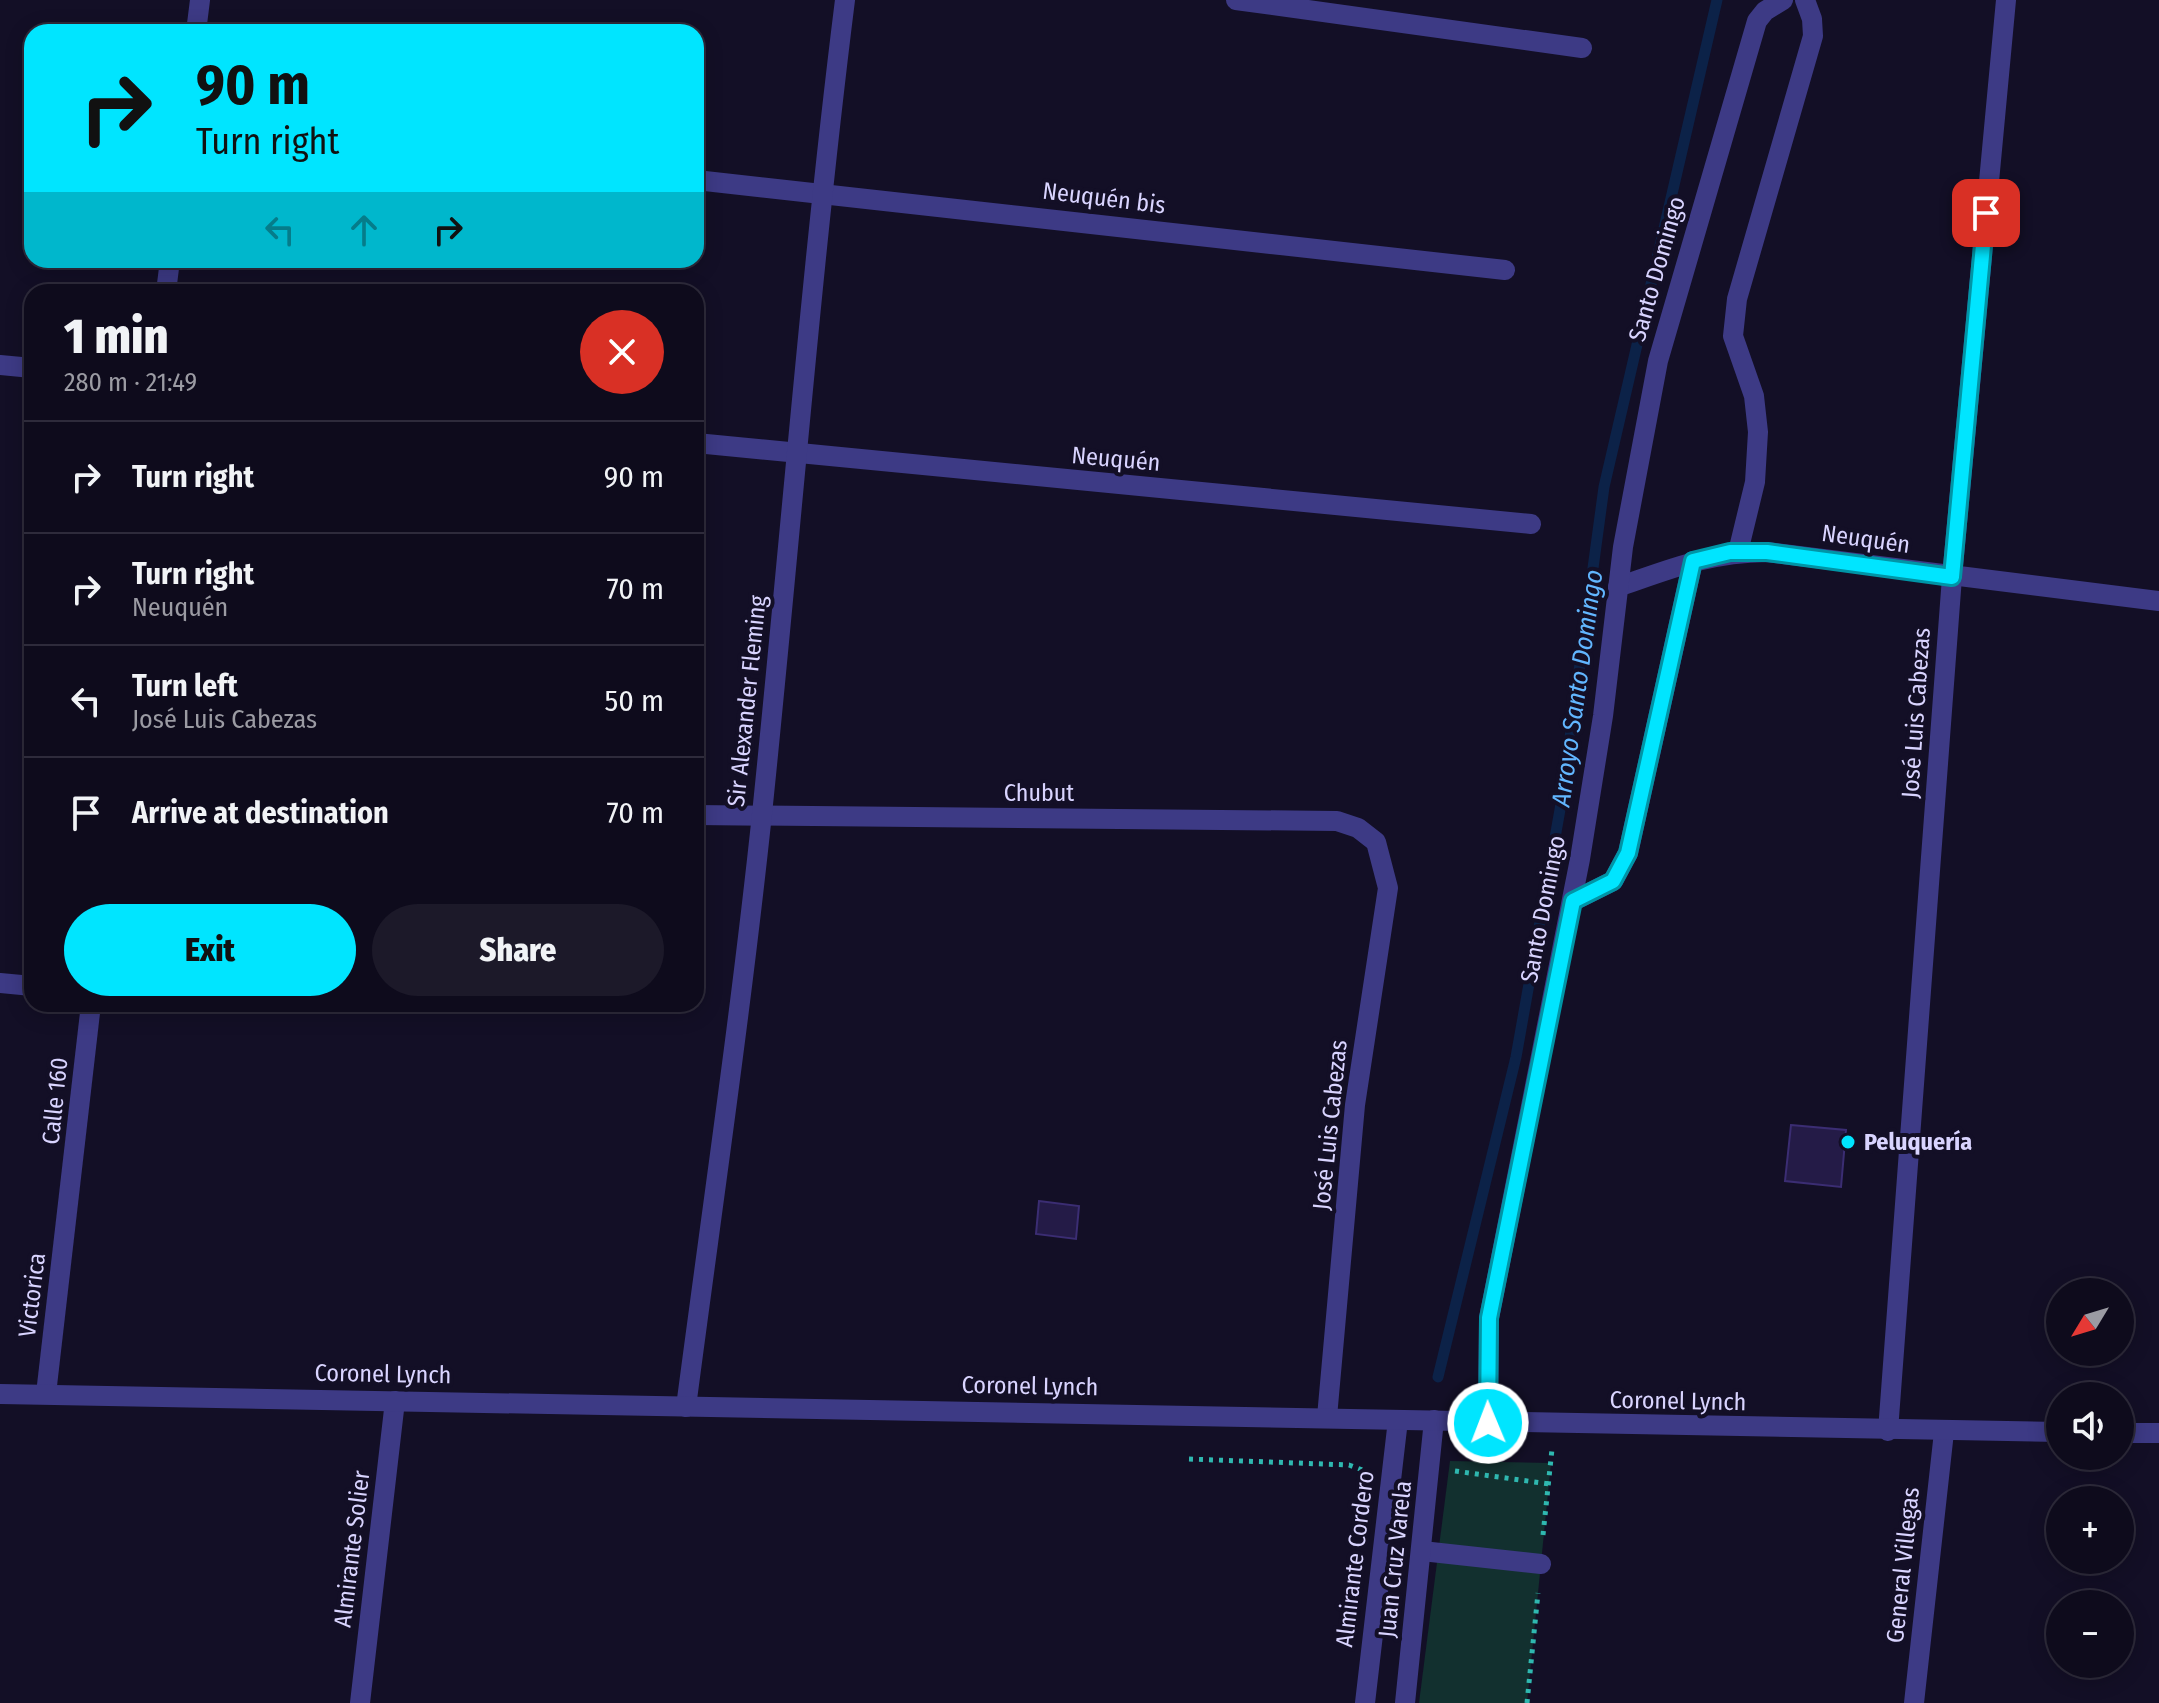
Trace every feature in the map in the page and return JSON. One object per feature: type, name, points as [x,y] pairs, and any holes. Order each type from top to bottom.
[{"type":"street","points":[[197,24],[200,0]]},
{"type":"street","name":"Sir Alexander Fleming","points":[[686,1407],[718,1180],[761,818],[821,192],[845,0]]},
{"type":"street","points":[[1236,0],[1582,48]]},
{"type":"street","name":"Santo Domingo","points":[[1488,1423],[1489,1318],[1573,901],[1603,716],[1618,587],[1658,361],[1757,21],[1765,11],[1783,0]]},
{"type":"street","points":[[1738,552],[1755,482],[1758,432],[1754,396],[1733,336],[1737,299],[1813,36],[1812,19],[1805,0]]},
{"type":"street","name":"José Luis Cabezas","points":[[1888,1431],[1952,577],[2006,0]]},
{"type":"street","name":"Neuquén bis","points":[[704,181],[1505,270]]},
{"type":"street","points":[[0,365],[24,367]]},
{"type":"street","name":"Neuquén","points":[[704,444],[1531,524]]},
{"type":"street","name":"Neuquén","points":[[1618,587],[1693,561],[1738,552],[1767,552],[2159,601]]},
{"type":"street","points":[[1573,901],[1613,881],[1628,853],[1693,561]]},
{"type":"street","name":"Chubut","points":[[704,815],[1337,821],[1358,828],[1376,842]]},
{"type":"street","name":"José Luis Cabezas","points":[[1327,1417],[1355,1105],[1388,888],[1376,842]]},
{"type":"street","points":[[0,983],[24,985]]},
{"type":"street","name":"Calle 160","points":[[70,1203],[90,1012]]},
{"type":"street","name":"Victorica","points":[[46,1394],[70,1203]]},
{"type":"street","name":"Coronel Lynch","points":[[0,1394],[2046,1432]]},
{"type":"street","name":"Almirante Solier","points":[[360,1703],[395,1401]]},
{"type":"street","name":"Almirante Cordero","points":[[1365,1703],[1398,1420]]},
{"type":"street","name":"Juan Cruz Varela","points":[[1405,1703],[1434,1420]]},
{"type":"street","name":"General Villegas","points":[[1914,1703],[1944,1432]]},
{"type":"street","points":[[2134,1433],[2159,1433]]},
{"type":"street","points":[[1422,1551],[1541,1564]]},
{"type":"green space","points":[[1450,1461],[1551,1463],[1527,1703],[1419,1703]]},
{"type":"building","points":[[1791,1125],[1846,1130],[1841,1187],[1785,1181]]},
{"type":"building","points":[[1039,1201],[1079,1206],[1076,1239],[1036,1234]]},
{"type":"waterway","name":"Arroyo Santo Domingo","points":[[1438,1377],[1516,1057],[1561,804],[1604,487],[1717,0]]},
{"type":"place","name":"Peluquería","points":[[1848,1142]]},
{"type":"route","points":[[1488,1423],[1489,1318],[1573,901],[1613,881],[1628,853],[1693,561],[1730,552],[1767,552],[1952,577],[1986,213]]}]
